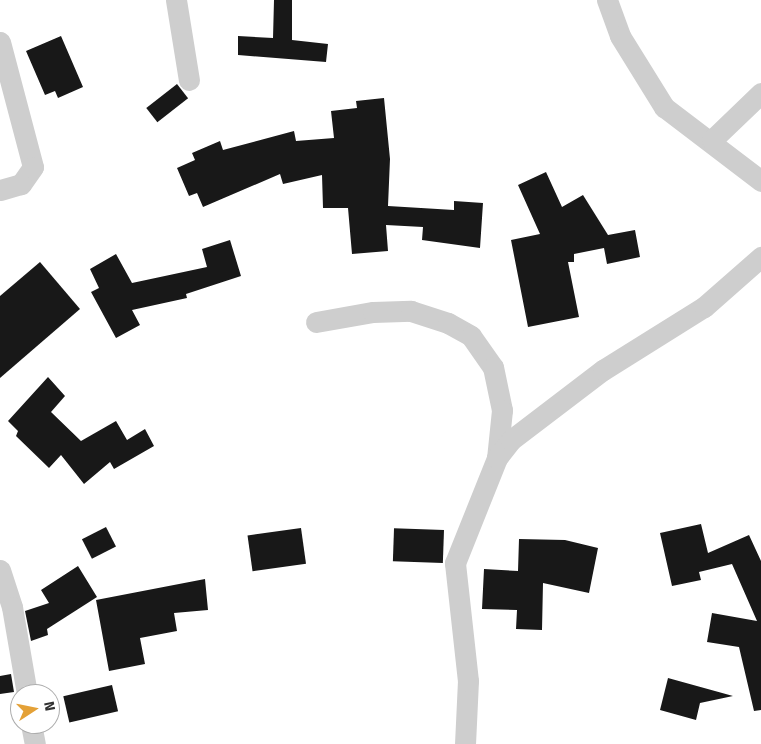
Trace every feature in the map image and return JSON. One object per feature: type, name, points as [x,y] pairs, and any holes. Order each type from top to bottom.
[{"type":"street","points":[[176,0],[189,80]]},
{"type":"street","points":[[607,0],[620,36],[661,102],[712,140],[761,181]]},
{"type":"street","points":[[0,42],[33,167],[22,184],[0,190]]},
{"type":"street","points":[[712,140],[761,93]]},
{"type":"street","points":[[497,458],[511,440],[603,370],[704,307],[761,257]]},
{"type":"street","points":[[316,322],[373,312],[411,312],[448,322],[471,336],[493,367],[502,410],[497,458],[455,563],[468,681],[465,744]]},
{"type":"street","points":[[0,570],[12,607],[25,684]]},
{"type":"building","points":[[274,0],[292,0],[292,40],[328,44],[326,62],[238,55],[238,36],[273,38]]},
{"type":"building","points":[[61,36],[83,87],[58,98],[55,91],[45,95],[26,51]]},
{"type":"building","points":[[177,84],[188,98],[157,122],[146,108]]},
{"type":"building","points":[[384,98],[390,159],[388,206],[454,210],[454,201],[483,203],[480,248],[422,240],[423,227],[386,225],[388,251],[352,254],[348,208],[323,208],[322,175],[283,184],[280,174],[203,207],[197,193],[189,196],[177,168],[195,160],[192,153],[220,141],[223,150],[294,131],[296,141],[334,138],[331,111],[357,108],[356,101]]},
{"type":"building","points":[[546,172],[562,207],[583,195],[608,235],[635,230],[640,257],[607,264],[604,248],[574,254],[574,262],[568,262],[579,317],[528,327],[511,240],[540,234],[518,185]]},
{"type":"building","points":[[230,240],[241,276],[186,294],[187,298],[132,310],[140,325],[116,338],[91,292],[99,288],[90,269],[116,254],[132,283],[207,267],[202,249]]},
{"type":"building","points":[[40,262],[80,309],[0,378],[0,296]]},
{"type":"building","points":[[48,377],[65,396],[51,412],[81,441],[116,421],[127,440],[145,429],[154,446],[114,469],[110,462],[84,484],[61,455],[49,468],[16,436],[18,431],[8,421]]},
{"type":"building","points":[[701,524],[708,553],[749,535],[761,561],[761,710],[754,711],[739,647],[707,642],[712,613],[757,621],[732,564],[699,572],[701,580],[672,586],[660,533]]},
{"type":"building","points":[[106,527],[116,547],[92,559],[82,539]]},
{"type":"building","points":[[301,528],[306,564],[253,571],[248,536]]},
{"type":"building","points":[[394,528],[444,530],[443,563],[393,561]]},
{"type":"building","points":[[519,539],[565,540],[598,548],[589,593],[543,583],[542,630],[516,629],[517,610],[482,609],[484,569],[518,571]]},
{"type":"building","points":[[78,566],[97,597],[47,629],[48,635],[31,641],[25,611],[49,603],[41,590]]},
{"type":"building","points":[[205,579],[208,610],[174,613],[177,631],[140,638],[145,664],[109,671],[96,600]]},
{"type":"building","points":[[11,674],[13,684],[10,684],[10,693],[0,694],[0,676]]},
{"type":"building","points":[[668,678],[733,696],[700,703],[696,720],[660,710]]},
{"type":"building","points":[[112,685],[118,711],[69,723],[63,696]]}]
